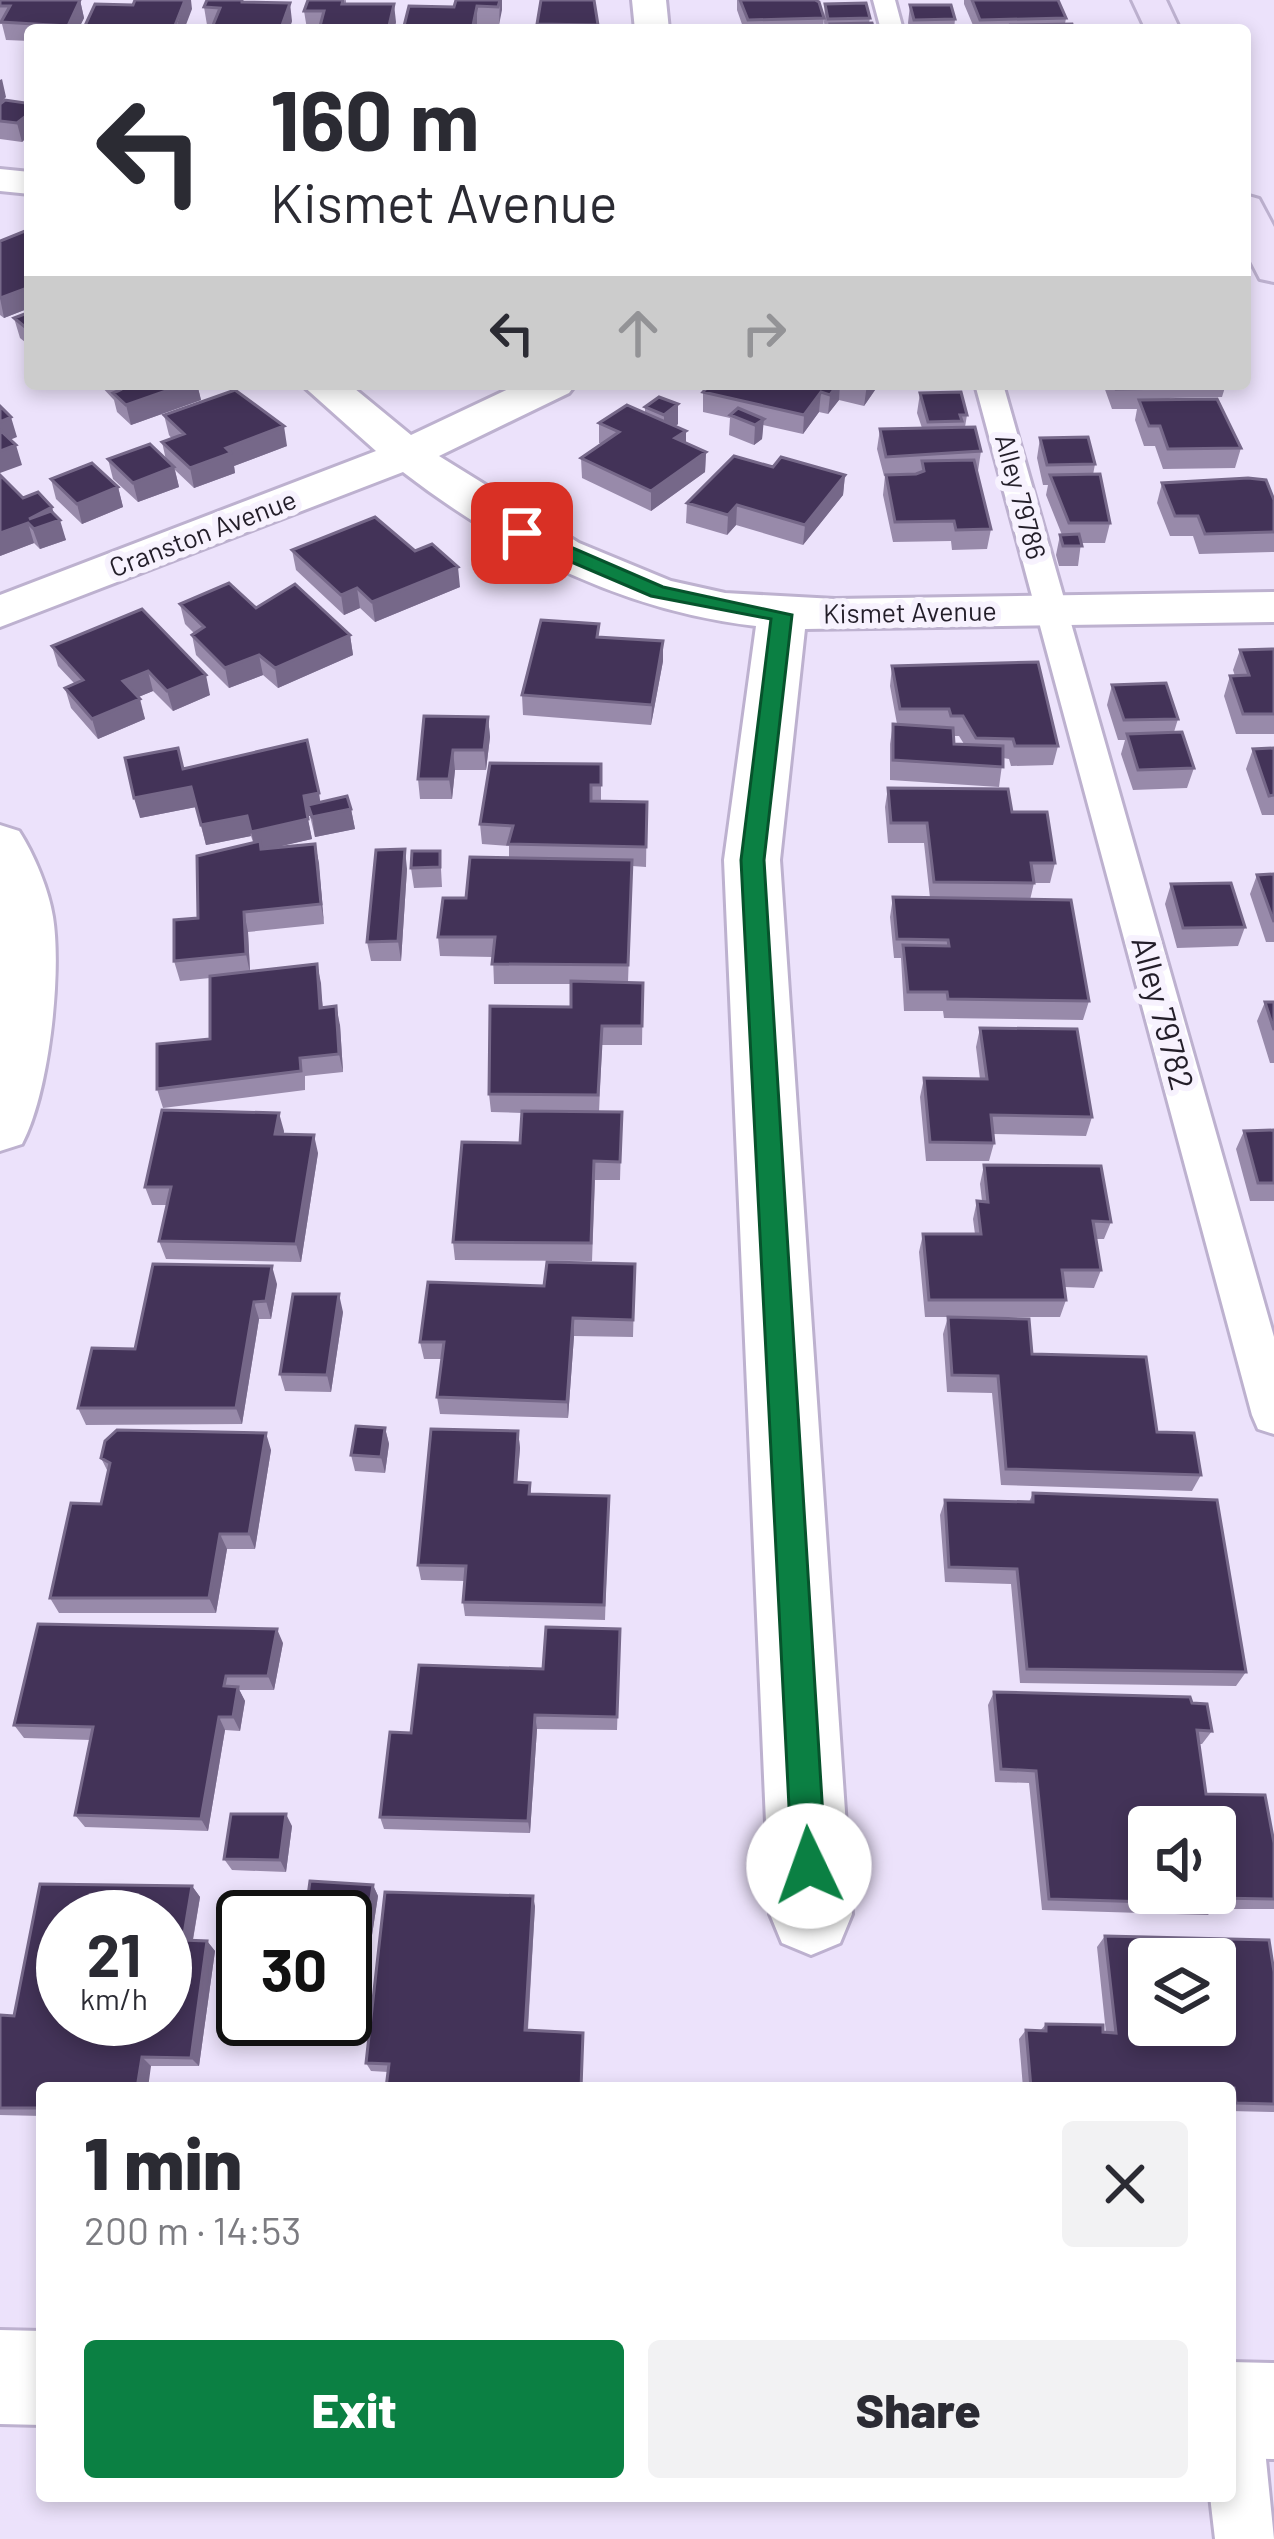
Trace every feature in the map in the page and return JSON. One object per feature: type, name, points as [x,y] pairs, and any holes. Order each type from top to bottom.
[{"type":"main road","points":[[1251,220],[1274,270]]},
{"type":"street","name":"Kismet Avenue","points":[[329,390],[405,455],[483,512],[562,555],[658,592],[782,615],[1274,607]]},
{"type":"street","name":"Cranston Avenue","points":[[0,612],[405,455],[541,390]]},
{"type":"street","points":[[782,615],[752,860],[812,1914]]},
{"type":"street","points":[[0,844],[25,916],[22,1034],[0,1127]]},
{"type":"street","points":[[0,2377],[36,2378]]},
{"type":"street","points":[[1236,2410],[1274,2411]]},
{"type":"lane","name":"Alley 79786","points":[[991,390],[1051,611]]},
{"type":"lane","name":"Alley 79782","points":[[1051,611],[1274,1415]]},
{"type":"lane","points":[[1236,2458],[1246,2539]]},
{"type":"building","points":[[0,0],[80,0],[69,24],[1,22],[10,6],[0,6]]},
{"type":"building","points":[[135,0],[185,0],[176,24],[86,24],[95,4],[133,5]]},
{"type":"building","points":[[207,0],[290,3],[282,24],[213,24],[220,8],[204,7]]},
{"type":"building","points":[[308,0],[394,4],[389,24],[321,24],[324,11],[304,11]]},
{"type":"building","points":[[456,0],[500,0],[498,7],[477,6],[473,24],[404,24],[409,6],[454,7]]},
{"type":"building","points":[[541,0],[594,0],[598,24],[537,24]]},
{"type":"building","points":[[740,0],[815,0],[824,18],[748,20]]},
{"type":"building","points":[[972,0],[1058,0],[1066,18],[980,20]]},
{"type":"building","points":[[866,3],[870,18],[828,19],[825,4]]},
{"type":"building","points":[[910,5],[951,5],[955,19],[914,20]]},
{"type":"building","points":[[5,100],[24,103],[24,118],[17,123],[0,121],[0,104]]},
{"type":"building","points":[[24,231],[24,289],[0,298],[0,241]]},
{"type":"building","points":[[120,390],[169,390],[126,405],[113,393]]},
{"type":"building","points":[[235,390],[284,426],[190,468],[162,442],[184,434],[164,415]]},
{"type":"building","points":[[834,390],[830,395],[821,392],[804,415],[703,392]]},
{"type":"building","points":[[961,392],[967,415],[960,415],[962,421],[928,422],[920,393]]},
{"type":"building","points":[[659,397],[678,404],[664,415],[645,407]]},
{"type":"building","points":[[1217,399],[1241,448],[1168,449],[1160,426],[1149,426],[1139,400]]},
{"type":"building","points":[[627,405],[686,431],[675,438],[706,452],[651,491],[581,458],[619,432],[599,423]]},
{"type":"building","points":[[738,408],[764,419],[755,425],[730,415]]},
{"type":"building","points":[[975,427],[981,451],[886,457],[880,429]]},
{"type":"building","points":[[0,430],[16,445],[0,451]]},
{"type":"building","points":[[1088,437],[1095,464],[1047,465],[1040,438]]},
{"type":"building","points":[[150,444],[174,467],[133,483],[108,459]]},
{"type":"building","points":[[734,456],[773,467],[781,457],[845,475],[805,525],[737,505],[728,515],[687,503]]},
{"type":"building","points":[[974,460],[991,529],[956,530],[954,521],[895,522],[886,475],[924,471],[922,461]]},
{"type":"building","points":[[92,463],[118,487],[77,504],[51,479]]},
{"type":"building","points":[[1100,474],[1110,523],[1069,523],[1050,475]]},
{"type":"building","points":[[0,475],[23,498],[38,492],[52,507],[29,519],[51,511],[60,520],[34,529],[28,523],[0,533]]},
{"type":"building","points":[[1266,480],[1274,500],[1274,532],[1205,534],[1198,516],[1175,516],[1162,483]]},
{"type":"building","points":[[375,517],[415,551],[432,544],[458,567],[372,602],[357,588],[341,595],[292,550]]},
{"type":"building","points":[[1079,534],[1082,546],[1063,546],[1060,535]]},
{"type":"building","points":[[229,583],[256,608],[295,584],[350,635],[275,668],[259,655],[225,668],[192,635],[204,627],[180,604]]},
{"type":"building","points":[[142,609],[206,675],[167,691],[148,671],[123,681],[140,699],[92,719],[65,688],[83,680],[52,646]]},
{"type":"building","points":[[541,620],[599,624],[597,637],[663,641],[652,705],[522,695]]},
{"type":"building","points":[[1274,649],[1274,714],[1243,714],[1230,676],[1249,675],[1240,650]]},
{"type":"building","points":[[1038,662],[1058,746],[1015,746],[1013,739],[976,738],[963,716],[951,716],[949,709],[900,709],[892,666]]},
{"type":"building","points":[[1166,683],[1178,719],[1124,720],[1112,685]]},
{"type":"building","points":[[424,716],[488,717],[484,750],[453,750],[449,779],[418,779]]},
{"type":"building","points":[[893,724],[953,728],[954,744],[1003,746],[1003,767],[893,760]]},
{"type":"building","points":[[1182,732],[1194,768],[1138,770],[1127,734]]},
{"type":"building","points":[[307,740],[319,793],[304,796],[308,819],[251,832],[247,816],[201,825],[191,787],[134,798],[125,758],[178,748],[183,769]]},
{"type":"building","points":[[1274,748],[1274,795],[1269,796],[1253,749]]},
{"type":"building","points":[[490,763],[601,764],[601,785],[591,785],[591,801],[647,802],[646,847],[508,844],[513,826],[480,824]]},
{"type":"building","points":[[888,788],[1008,789],[1012,812],[1047,812],[1055,863],[1031,863],[1034,883],[934,882],[927,823],[891,823]]},
{"type":"building","points":[[347,796],[351,809],[312,817],[308,805]]},
{"type":"building","points":[[260,841],[261,849],[315,844],[321,904],[244,912],[246,954],[174,961],[174,920],[198,918],[197,856]]},
{"type":"building","points":[[405,849],[398,941],[367,942],[376,850]]},
{"type":"building","points":[[412,851],[440,851],[440,867],[411,868]]},
{"type":"building","points":[[470,857],[632,860],[628,965],[492,964],[495,937],[438,937],[443,898],[466,898]]},
{"type":"building","points":[[1274,874],[1274,922],[1257,875]]},
{"type":"building","points":[[1231,883],[1245,927],[1183,928],[1171,884]]},
{"type":"building","points":[[893,897],[1071,900],[1089,1001],[948,999],[947,992],[908,992],[903,945],[949,946],[948,940],[897,939]]},
{"type":"building","points":[[317,964],[320,1008],[336,1006],[339,1054],[300,1058],[301,1071],[157,1089],[157,1044],[210,1039],[210,976]]},
{"type":"building","points":[[571,981],[643,983],[642,1026],[602,1026],[598,1095],[489,1094],[490,1006],[571,1007]]},
{"type":"building","points":[[1265,1002],[1274,1002],[1274,1030]]},
{"type":"building","points":[[980,1028],[1077,1029],[1092,1117],[991,1115],[994,1143],[930,1142],[924,1078],[987,1079]]},
{"type":"building","points":[[162,1110],[279,1113],[275,1134],[314,1135],[296,1244],[159,1241],[171,1187],[145,1187]]},
{"type":"building","points":[[522,1111],[622,1112],[620,1162],[594,1161],[591,1243],[453,1242],[462,1142],[520,1143]]},
{"type":"building","points":[[1274,1130],[1274,1183],[1258,1183],[1244,1131]]},
{"type":"building","points":[[984,1165],[1101,1166],[1111,1222],[1093,1221],[1101,1270],[1062,1270],[1066,1300],[929,1300],[923,1234],[981,1234],[977,1201],[988,1202]]},
{"type":"building","points":[[547,1262],[635,1264],[633,1320],[573,1318],[567,1402],[437,1397],[444,1342],[420,1342],[428,1282],[544,1286]]},
{"type":"building","points":[[153,1264],[272,1266],[266,1301],[254,1302],[236,1408],[78,1408],[92,1348],[135,1349]]},
{"type":"building","points":[[293,1294],[339,1294],[327,1375],[280,1374]]},
{"type":"building","points":[[948,1317],[1029,1319],[1032,1354],[1146,1357],[1157,1432],[1194,1433],[1201,1475],[1006,1469],[998,1376],[952,1375]]},
{"type":"building","points":[[356,1426],[385,1428],[381,1457],[351,1455]]},
{"type":"building","points":[[431,1429],[518,1431],[515,1482],[530,1483],[529,1494],[609,1496],[604,1605],[463,1602],[466,1566],[418,1565]]},
{"type":"building","points":[[117,1430],[266,1433],[249,1534],[220,1534],[209,1598],[50,1598],[71,1503],[101,1504],[110,1463],[101,1458],[105,1441]]},
{"type":"building","points":[[1033,1493],[1217,1500],[1246,1672],[1027,1669],[1017,1569],[949,1567],[945,1500],[1033,1502]]},
{"type":"building","points":[[38,1624],[277,1629],[268,1676],[226,1676],[224,1686],[238,1687],[233,1717],[219,1717],[201,1819],[75,1815],[93,1727],[14,1725]]},
{"type":"building","points":[[546,1627],[620,1629],[617,1717],[535,1715],[528,1821],[380,1817],[390,1732],[411,1733],[419,1665],[543,1669]]},
{"type":"building","points":[[994,1692],[1190,1697],[1192,1703],[1207,1704],[1212,1731],[1197,1730],[1206,1794],[1265,1795],[1274,1843],[1274,1899],[1236,1898],[1236,1806],[1128,1806],[1128,1901],[1049,1899],[1036,1771],[1001,1769]]},
{"type":"building","points":[[231,1814],[286,1814],[280,1860],[224,1859]]},
{"type":"building","points":[[310,1881],[373,1885],[372,1892],[309,1890]]},
{"type":"building","points":[[40,1884],[192,1886],[191,1890],[39,1890]]},
{"type":"building","points":[[385,1892],[533,1896],[525,2030],[583,2033],[581,2082],[387,2082],[389,2064],[366,2063],[368,2046],[372,2046]]},
{"type":"building","points":[[36,1904],[36,2046],[192,2046],[192,1940],[207,1941],[191,2058],[142,2057],[138,2082],[36,2082],[36,2108],[0,2108],[0,2015],[14,2016]]},
{"type":"building","points":[[1105,1936],[1187,1938],[1128,1938],[1128,2046],[1236,2046],[1236,1939],[1269,1940],[1274,1972],[1274,2104],[1236,2103],[1236,2082],[1030,2082],[1026,2030],[1046,2031],[1046,2024],[1103,2025],[1103,2032],[1116,2033]]},
{"type":"route","points":[[522,533],[562,555],[658,592],[782,615],[752,860],[809,1866]]}]
